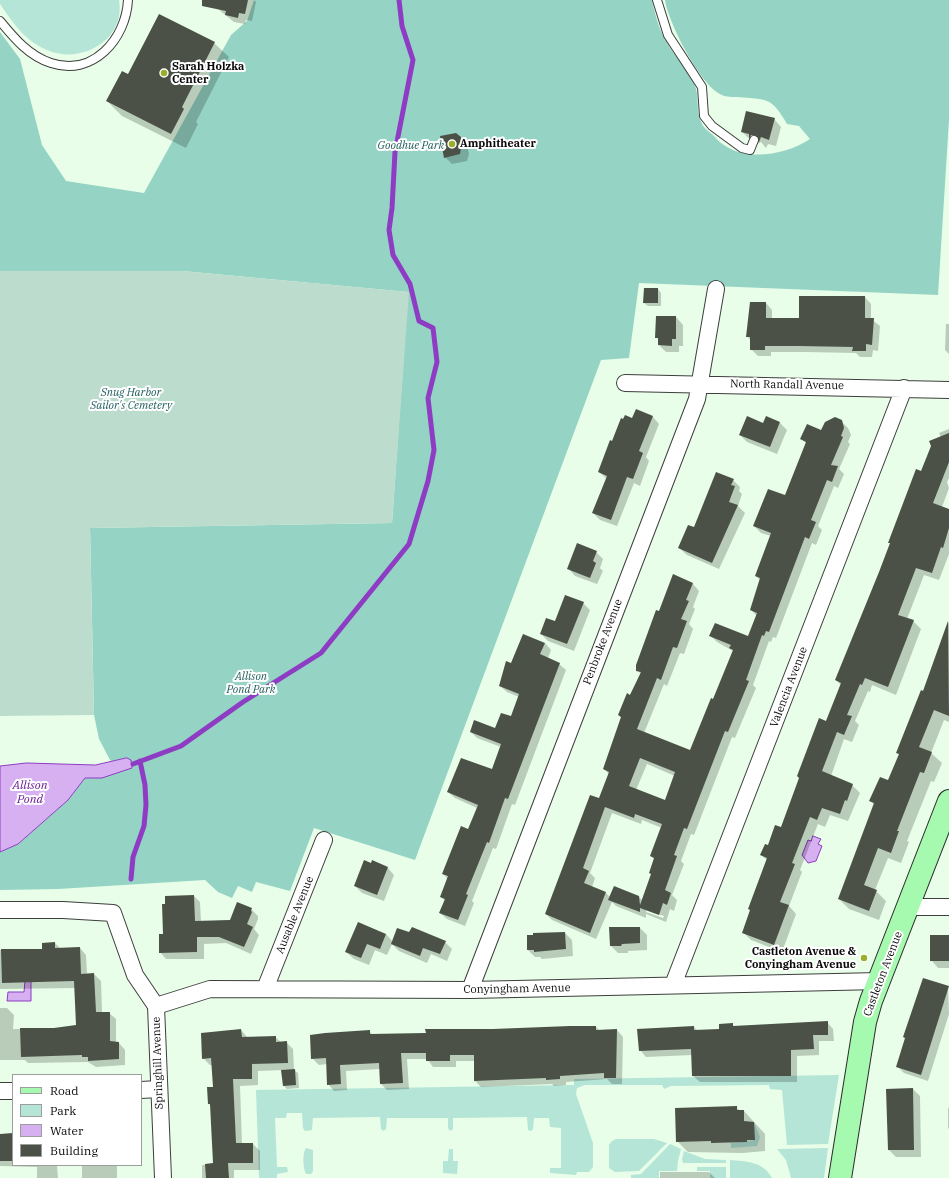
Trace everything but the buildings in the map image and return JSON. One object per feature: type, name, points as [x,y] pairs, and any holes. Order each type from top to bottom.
[{"type":"street","name":"Penbroke Avenue","points":[[470,990],[694,406],[700,384],[716,289]]},
{"type":"street","name":"North Randall Avenue","points":[[624,382],[949,390]]},
{"type":"street","name":"Valencia Avenue","points":[[674,986],[904,388]]},
{"type":"street","name":"Castleton Avenue","points":[[840,1178],[865,1022],[871,1001],[949,802]]},
{"type":"street","name":"Ausable Avenue","points":[[264,990],[324,840]]},
{"type":"street","points":[[908,907],[949,906]]},
{"type":"street","name":"Springhill Avenue","points":[[0,910],[63,910],[113,913],[135,975],[156,1006],[158,1089],[163,1178]]},
{"type":"street","name":"Conyingham Avenue","points":[[156,1006],[210,989],[470,990],[880,981]]},
{"type":"street","points":[[142,1090],[158,1089]]},
{"type":"street","points":[[0,1091],[12,1091]]},
{"type":"lane","points":[[0,21],[16,39],[33,54],[52,63],[78,65],[104,54],[118,36],[127,15],[128,0]]},
{"type":"lane","points":[[657,0],[668,35],[702,86],[704,116],[712,126],[742,148],[750,150],[754,140]]},
{"type":"green space","points":[[0,0],[119,0],[119,14],[115,27],[108,37],[98,46],[87,51],[74,54],[60,54],[47,50],[32,42],[15,25],[0,4]]},
{"type":"green space","points":[[254,0],[652,0],[664,38],[694,83],[697,93],[700,119],[703,125],[721,143],[733,150],[756,155],[791,149],[810,139],[799,126],[787,124],[777,108],[767,101],[762,99],[725,96],[714,90],[705,80],[687,53],[672,23],[665,0],[949,0],[949,120],[938,295],[639,283],[629,358],[601,360],[415,860],[314,828],[290,891],[256,882],[252,892],[238,886],[232,898],[218,892],[205,880],[58,889],[0,890],[0,852],[18,844],[68,800],[85,778],[102,778],[127,758],[112,761],[110,760],[99,739],[94,715],[90,528],[392,523],[408,292],[182,271],[0,271],[0,32],[20,59],[42,145],[66,181],[144,193],[231,35],[247,21]]},
{"type":"green space","name":"Snug Harbor Sailor's Cemetery","points":[[0,271],[182,271],[409,292],[392,523],[90,528],[94,715],[0,716]]},
{"type":"green space","points":[[839,1075],[828,1144],[787,1145],[782,1090],[770,1089],[769,1085],[671,1086],[664,1089],[662,1085],[585,1085],[577,1088],[576,1094],[593,1143],[593,1167],[589,1172],[577,1172],[576,1175],[550,1173],[550,1168],[561,1168],[561,1128],[550,1127],[549,1118],[534,1118],[533,1129],[531,1131],[528,1130],[527,1117],[453,1118],[453,1129],[450,1131],[448,1128],[448,1118],[387,1118],[386,1129],[383,1131],[381,1129],[380,1117],[313,1118],[312,1130],[305,1131],[303,1128],[302,1113],[287,1113],[286,1118],[275,1118],[277,1167],[287,1167],[288,1172],[277,1174],[277,1178],[259,1178],[256,1090],[574,1085],[574,1079]]},
{"type":"green space","points":[[754,1122],[760,1137],[757,1146],[731,1148],[731,1143],[754,1140]]},
{"type":"green space","points":[[616,1139],[654,1139],[667,1143],[639,1171],[615,1172],[609,1168],[609,1145]]},
{"type":"green space","points":[[670,1144],[681,1149],[677,1171],[659,1171],[659,1178],[631,1178],[631,1175],[641,1174]]},
{"type":"green space","points":[[306,1148],[313,1150],[313,1171],[311,1174],[306,1174],[304,1169],[303,1157]]},
{"type":"green space","points":[[828,1148],[824,1178],[791,1178],[786,1160],[777,1149]]},
{"type":"green space","points":[[449,1149],[453,1149],[453,1161],[458,1161],[457,1174],[443,1173],[443,1161],[448,1161]]},
{"type":"green space","points":[[684,1151],[705,1159],[726,1160],[726,1163],[683,1163],[682,1159]]},
{"type":"green space","points":[[730,1160],[754,1163],[769,1173],[772,1178],[730,1178]]},
{"type":"green space","points":[[697,1167],[726,1167],[726,1178],[710,1178],[710,1171],[697,1171]]},
{"type":"water","name":"Allison Pond","points":[[127,758],[131,760],[132,768],[102,778],[85,778],[68,800],[18,844],[0,852],[0,766],[26,763],[95,765]]},
{"type":"water","points":[[813,836],[821,839],[818,844],[822,846],[816,861],[808,863],[802,855],[808,840],[811,841]]},
{"type":"water","points":[[31,980],[31,1001],[7,1001],[8,992],[24,992],[25,981]]},
{"type":"waterway","points":[[133,764],[181,746],[243,702],[321,653],[409,544],[428,481],[434,450],[428,398],[437,362],[433,328],[419,321],[410,284],[393,255],[389,230],[392,208],[395,152],[413,60],[402,26],[399,0]]},
{"type":"waterway","points":[[131,879],[133,857],[144,826],[146,805],[145,785],[140,761]]},
{"type":"place","name":"Sarah Holzka Center","points":[[164,73]]},
{"type":"place","name":"Amphitheater","points":[[452,144]]},
{"type":"place","name":"Castleton Avenue & Conyingham Avenue","points":[[864,958]]},
{"type":"park label","name":"Goodhue Park","points":[[411,146]]},
{"type":"park label","name":"Allison Pond Park","points":[[251,683]]}]
